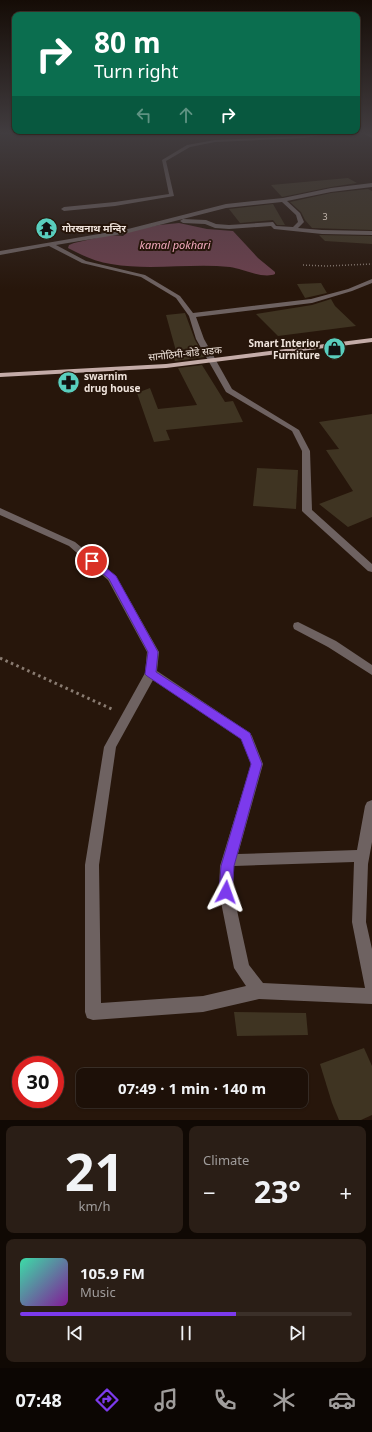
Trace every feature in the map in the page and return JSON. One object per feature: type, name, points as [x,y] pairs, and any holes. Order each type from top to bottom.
[{"type":"main road","name":"सानोठिमी-बोडे सडक","points":[[0,375],[166,366],[372,340]]},
{"type":"street","points":[[64,209],[115,204],[172,195],[169,184]]},
{"type":"street","points":[[0,253],[128,231],[226,206],[283,200],[331,190],[372,186]]},
{"type":"street","points":[[283,200],[298,214],[301,222],[294,230]]},
{"type":"street","points":[[171,221],[206,222],[215,226],[229,227],[273,224],[274,227],[294,230],[372,233]]},
{"type":"street","points":[[50,244],[84,262],[144,276],[178,298],[192,315],[200,339],[229,390],[295,430],[306,451],[307,511],[372,569]]},
{"type":"street","points":[[192,315],[312,300],[350,290],[372,281]]},
{"type":"street","points":[[0,511],[72,544],[112,578],[153,652],[151,674],[110,747],[92,865],[93,1012],[203,1004],[259,991],[372,996]]},
{"type":"street","points":[[298,626],[332,644],[372,671]]},
{"type":"street","points":[[151,674],[246,736],[256,764],[227,866],[226,892],[242,968],[259,991]]},
{"type":"street","points":[[372,806],[361,864],[359,922],[372,987]]},
{"type":"street","points":[[229,860],[362,856]]},
{"type":"path","points":[[303,265],[326,266],[372,264]]},
{"type":"path","points":[[0,658],[127,716]]},
{"type":"water","name":"kamal pokhari","points":[[179,223],[207,229],[233,231],[258,258],[275,272],[275,274],[265,275],[230,267],[215,266],[126,266],[100,262],[83,256],[68,248],[69,245],[74,243],[109,235],[123,236],[128,231]]},
{"type":"building","points":[[279,184],[349,184],[282,197],[271,185]]},
{"type":"building","points":[[368,189],[372,191],[372,230],[312,228],[305,220],[301,212],[290,202],[331,193]]},
{"type":"building","points":[[273,204],[285,225],[277,225],[273,220],[240,223],[229,209]]},
{"type":"building","points":[[319,235],[372,236],[372,244],[325,241]]},
{"type":"building","points":[[321,283],[327,293],[305,298],[297,284]]},
{"type":"building","points":[[331,299],[335,306],[356,326],[278,336],[256,314],[312,305]]},
{"type":"building","points":[[185,313],[195,340],[205,357],[175,361],[170,352],[176,351],[166,315]]},
{"type":"building","points":[[202,365],[225,402],[233,401],[243,422],[166,430],[170,440],[154,442],[137,393],[150,388],[158,409],[197,405],[178,368]]},
{"type":"building","points":[[372,414],[372,517],[348,527],[319,504],[353,491],[326,450],[339,449],[319,422]]},
{"type":"building","points":[[257,468],[298,470],[296,509],[253,506]]},
{"type":"building","points":[[234,1012],[306,1013],[308,1035],[237,1036]]},
{"type":"building","points":[[364,1048],[372,1066],[372,1115],[361,1120],[339,1120],[320,1064]]},
{"type":"place","name":"गोरखनाथ मन्दिर","points":[[46,228]]},
{"type":"place","name":"Smart Interior Furniture","points":[[335,349]]},
{"type":"place","name":"swarnim drug house","points":[[69,382]]},
{"type":"route","points":[[92,561],[112,578],[153,652],[151,674],[246,736],[256,764],[227,866],[226,892]]}]
